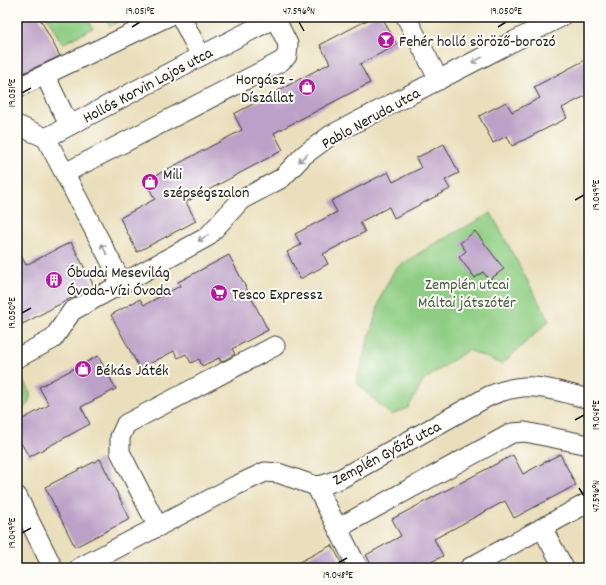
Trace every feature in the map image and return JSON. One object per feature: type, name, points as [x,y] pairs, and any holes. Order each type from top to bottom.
[{"type":"street","points":[[17,88],[167,17]]},
{"type":"street","points":[[181,17],[201,56]]},
{"type":"street","points":[[406,17],[439,80]]},
{"type":"street","name":"Pablo Neruda utca","points":[[17,358],[53,339],[72,312],[206,237],[241,200],[282,178],[304,155],[332,135],[561,17]]},
{"type":"street","points":[[65,173],[280,62],[287,56],[288,44],[276,18]]},
{"type":"street","name":"Hollós Korvin Lajos utca","points":[[46,138],[276,18]]},
{"type":"street","points":[[45,75],[69,125]]},
{"type":"street","points":[[17,125],[46,138],[122,283]]},
{"type":"street","points":[[158,527],[120,452],[120,436],[126,424],[275,346]]},
{"type":"street","name":"Zemplén Győző utca","points":[[79,568],[235,486],[265,472],[278,473],[316,486],[340,479],[489,396],[503,390],[525,386],[544,387],[589,399]]},
{"type":"street","points":[[338,528],[512,433],[525,432],[589,446]]},
{"type":"street","points":[[316,486],[358,568]]},
{"type":"street","points":[[17,496],[53,568]]},
{"type":"street","points":[[469,568],[589,502]]},
{"type":"street","points":[[542,528],[564,568]]},
{"type":"green space","points":[[47,17],[87,17],[93,28],[62,44]]},
{"type":"green space","points":[[105,17],[127,17],[110,26]]},
{"type":"green space","name":"Zemplén utcai Máltai játszótér","points":[[491,213],[549,321],[502,364],[468,350],[424,380],[408,408],[391,415],[356,382],[382,294],[395,269],[432,245]]},
{"type":"green space","points":[[17,377],[27,385],[30,395],[27,405],[17,413]]},
{"type":"building","points":[[17,17],[39,17],[60,56],[17,76]]},
{"type":"building","points":[[373,17],[382,17],[397,45],[360,64],[370,83],[274,133],[283,150],[186,202],[196,221],[137,252],[120,218],[155,199],[145,181],[242,130],[234,114],[330,63],[320,45]]},
{"type":"building","points":[[589,58],[589,94],[562,108],[567,118],[512,146],[507,136],[493,143],[479,116],[506,102],[512,112],[540,98],[534,87]]},
{"type":"building","points":[[444,144],[459,173],[445,180],[450,189],[394,218],[389,207],[360,222],[365,232],[323,254],[328,264],[300,279],[287,252],[301,245],[295,234],[337,212],[331,201],[388,172],[393,182],[421,168],[416,158]]},
{"type":"building","points":[[475,231],[504,269],[489,280],[483,272],[475,278],[459,257],[466,251],[460,243]]},
{"type":"building","name":"Óbudai Mesevilág Óvoda-Vízi Óvoda","points":[[71,242],[94,286],[17,327],[17,248],[26,265]]},
{"type":"building","points":[[229,255],[268,330],[232,349],[235,354],[221,362],[219,358],[202,366],[199,359],[191,363],[186,354],[178,358],[174,351],[140,369],[111,315],[140,299],[144,305],[180,286],[178,282]]},
{"type":"building","points":[[98,356],[116,389],[81,407],[90,424],[29,457],[17,436],[17,422],[49,405],[39,387]]},
{"type":"building","points":[[560,454],[576,485],[514,518],[505,501],[434,539],[443,556],[419,568],[373,568],[366,555],[401,536],[392,519],[513,455],[523,474]]},
{"type":"building","points":[[100,459],[130,519],[75,547],[45,487]]},
{"type":"building","points":[[332,545],[344,568],[288,568]]},
{"type":"place","name":"Fehér holló söröző-borozó","points":[[386,40]]},
{"type":"place","name":"Horgász - Díszállat","points":[[307,87]]},
{"type":"place","name":"Mili szépségszalon","points":[[150,182]]},
{"type":"place","name":"Óbudai Mesevilág Óvoda-Vízi Óvoda","points":[[54,280]]},
{"type":"place","name":"Tesco Expressz","points":[[219,293]]},
{"type":"place","name":"Békás Játék","points":[[83,369]]}]
